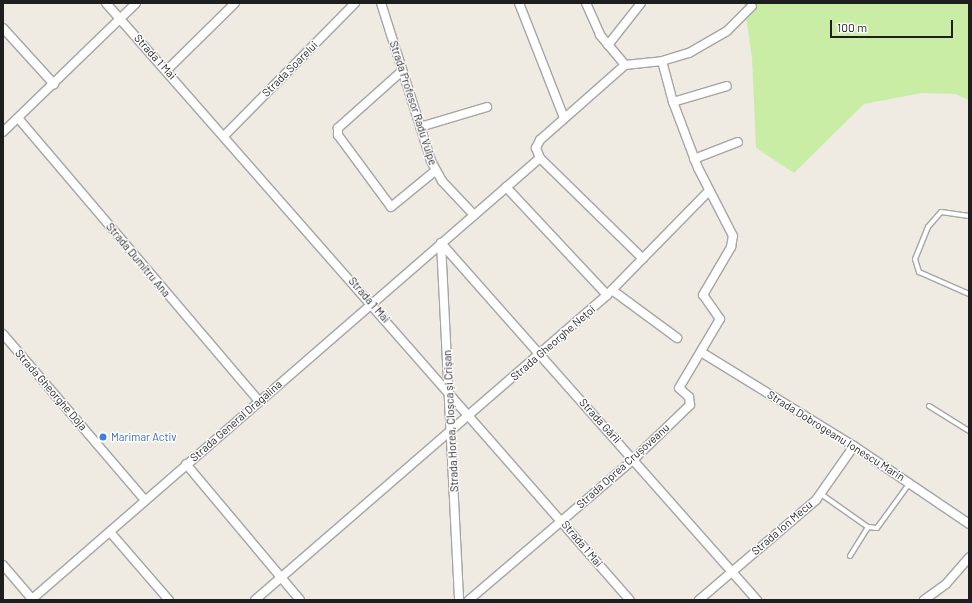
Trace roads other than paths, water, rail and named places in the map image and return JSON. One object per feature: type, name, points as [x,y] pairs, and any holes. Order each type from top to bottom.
[{"type":"street","name":"Strada 1 Mai","points":[[106,3],[167,70],[630,600]]},
{"type":"street","points":[[3,132],[136,3]]},
{"type":"street","points":[[167,70],[235,3]]},
{"type":"street","name":"Strada Soarelui","points":[[224,135],[355,3]]},
{"type":"street","name":"Strada Profesor Radu Vulpe","points":[[381,3],[435,171],[474,215]]},
{"type":"street","points":[[519,3],[564,118]]},
{"type":"street","points":[[586,3],[608,45],[625,64]]},
{"type":"street","points":[[608,45],[641,3]]},
{"type":"street","points":[[643,259],[540,158],[537,144],[625,64],[662,61],[689,53],[727,31],[752,6]]},
{"type":"street","points":[[3,28],[54,84]]},
{"type":"street","points":[[662,61],[673,102],[694,159],[708,192],[732,230],[733,238],[704,295],[720,319],[701,352]]},
{"type":"street","points":[[402,71],[338,128],[338,135],[391,207],[435,171]]},
{"type":"street","points":[[673,102],[727,86]]},
{"type":"street","points":[[420,128],[487,107]]},
{"type":"street","name":"Strada Dumitru Ana","points":[[18,118],[259,401]]},
{"type":"street","points":[[694,159],[738,142]]},
{"type":"street","points":[[442,243],[540,158]]},
{"type":"street","points":[[506,187],[610,292],[677,338]]},
{"type":"street","name":"Strada Gheorghe Nețoi","points":[[255,600],[452,432],[610,292],[708,192]]},
{"type":"street","name":"Strada General Dragalina","points":[[32,599],[370,302],[442,243]]},
{"type":"street","name":"Strada Gării","points":[[442,243],[758,600]]},
{"type":"street","name":"Strada Horea, Cloșca și Crișan","points":[[442,243],[459,600]]},
{"type":"street","name":"Strada Gheorghe Doja","points":[[3,334],[145,500]]},
{"type":"street","name":"Strada Dobrogeanu Ionescu Marin","points":[[701,352],[854,446],[910,482],[969,524]]},
{"type":"street","name":"Strada Oprea Crușoveanu","points":[[469,600],[634,459],[690,406],[689,397],[679,388],[701,352]]},
{"type":"street","name":"Strada Ion Mecu","points":[[699,600],[821,494],[854,446]]},
{"type":"street","points":[[186,464],[300,600]]},
{"type":"street","points":[[110,532],[169,600]]},
{"type":"street","points":[[924,600],[946,584],[969,558]]},
{"type":"street","points":[[3,565],[32,599]]},
{"type":"lane","points":[[969,216],[941,212],[928,227],[915,259],[919,272],[969,294]]},
{"type":"lane","points":[[929,406],[969,431]]},
{"type":"lane","points":[[821,494],[868,527],[877,528],[883,522],[910,482]]},
{"type":"lane","points":[[850,556],[868,527]]},
{"type":"place","name":"Marimar Activ","points":[[103,437]]}]
